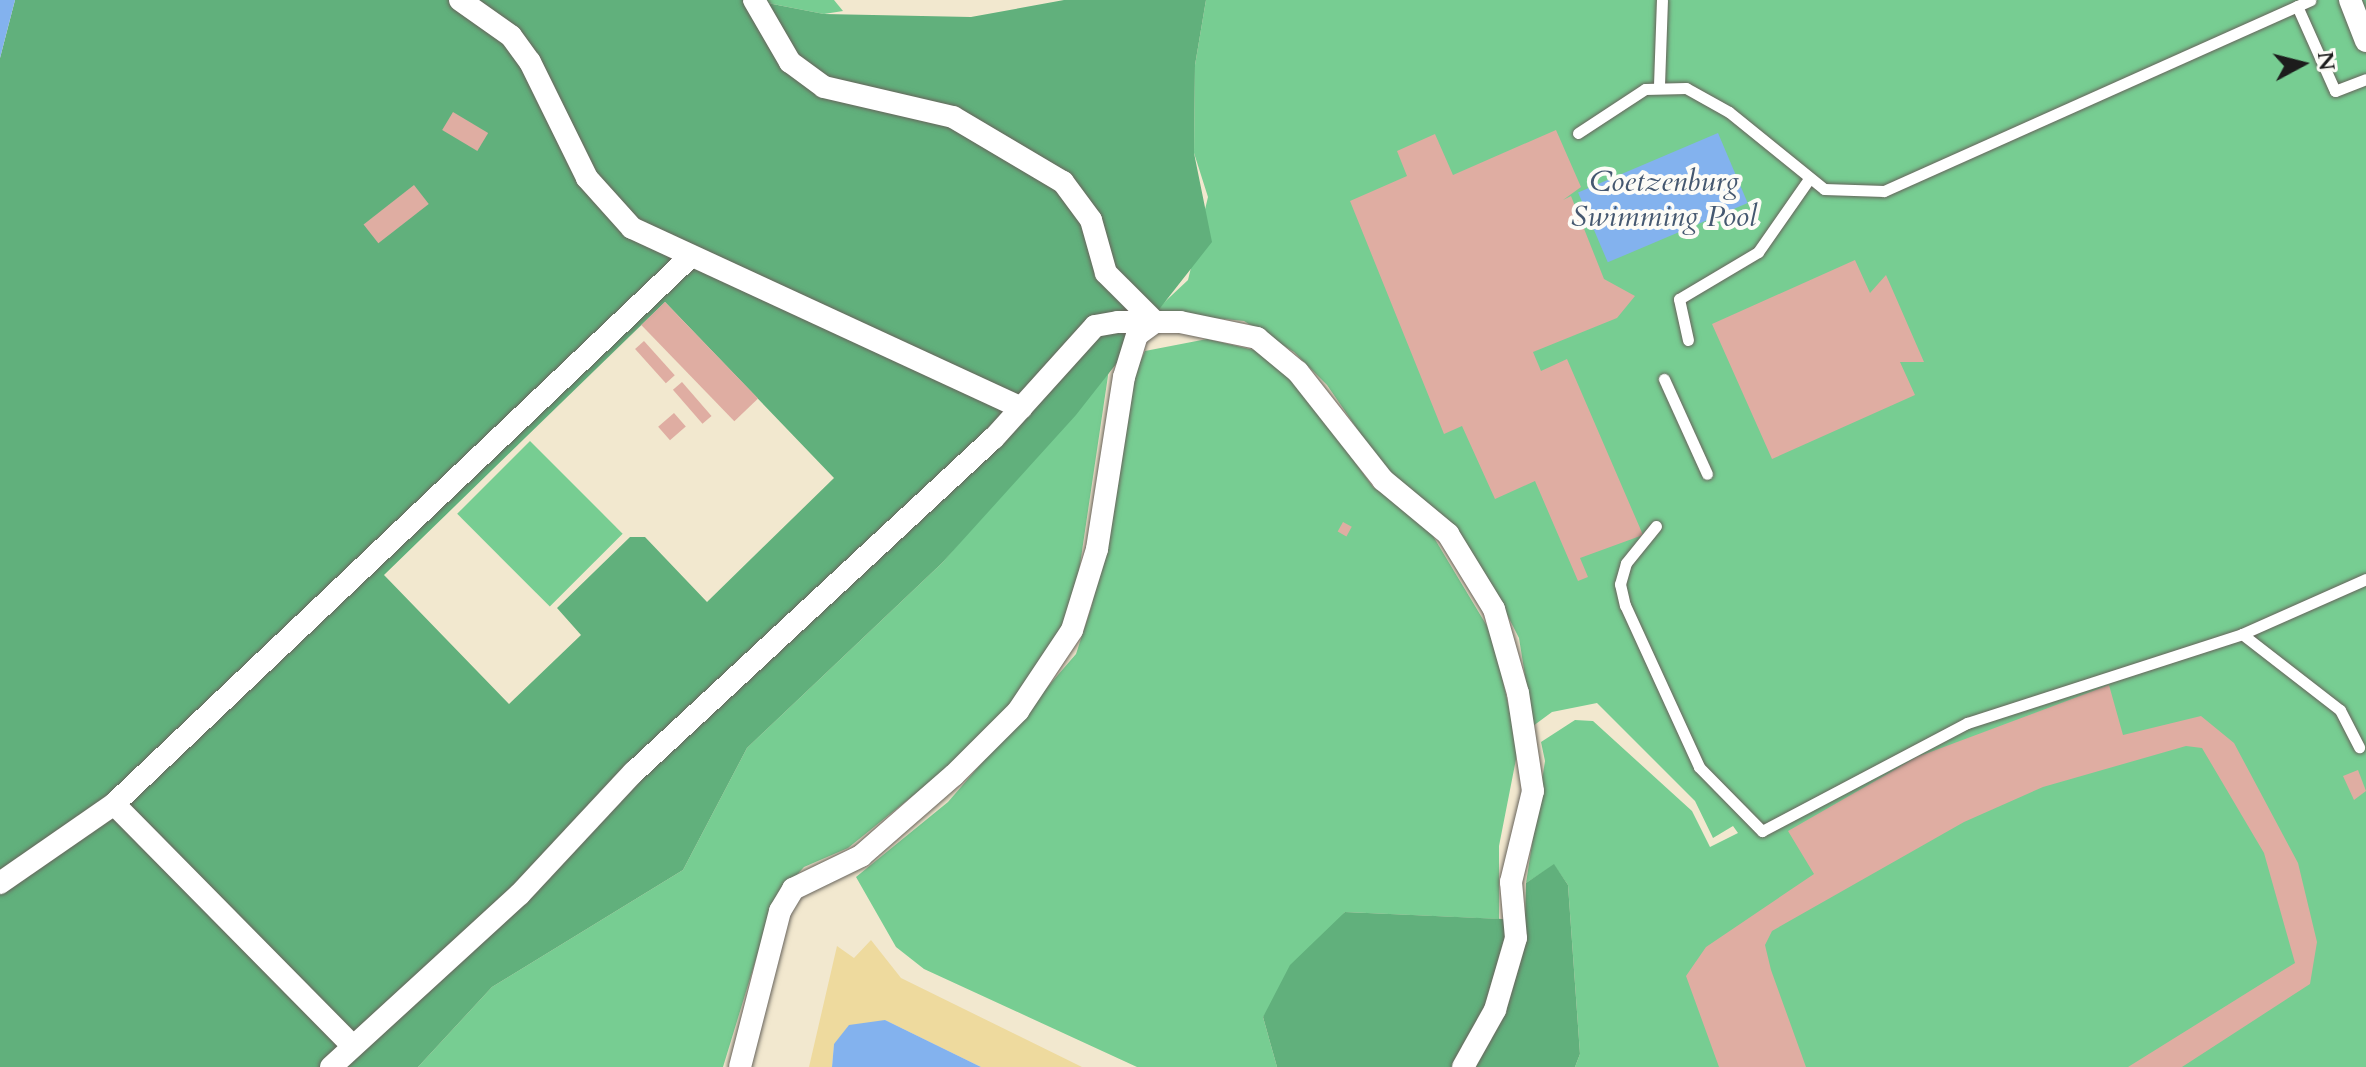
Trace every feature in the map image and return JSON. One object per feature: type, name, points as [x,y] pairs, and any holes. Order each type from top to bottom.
[{"type":"street","points":[[460,0],[511,36],[530,62],[608,210],[688,259],[1021,408]]},
{"type":"street","points":[[754,0],[790,62],[824,87],[953,117],[1063,182],[1091,220],[1106,273],[1155,322]]},
{"type":"street","points":[[2350,0],[2366,41]]},
{"type":"street","points":[[0,883],[114,804],[688,259]]},
{"type":"street","points":[[740,1067],[780,911],[793,889],[861,856],[954,775],[1018,711],[1072,630],[1097,549],[1124,377],[1137,335],[1155,322]]},
{"type":"street","points":[[331,1067],[1021,408],[1095,326],[1155,322],[1257,338],[1298,372],[1383,480],[1448,534],[1494,609],[1518,693],[1533,791],[1511,882],[1516,938],[1495,1010],[1463,1067]]},
{"type":"street","points":[[114,804],[353,1046]]},
{"type":"lane","points":[[1659,85],[1662,0]]},
{"type":"lane","points":[[1578,133],[1659,85],[1709,98],[1809,179],[1844,194],[1884,191],[2310,0]]},
{"type":"lane","points":[[2297,6],[2335,91],[2366,79]]},
{"type":"lane","points":[[1688,340],[1679,299],[1758,252],[1809,179]]},
{"type":"lane","points":[[1664,379],[1707,474]]},
{"type":"lane","points":[[1656,526],[1626,563],[1620,584],[1625,605],[1699,767],[1762,831],[1967,723],[2242,634],[2366,579]]},
{"type":"lane","points":[[2242,634],[2340,710],[2359,747]]},
{"type":"green space","points":[[15,0],[752,0],[824,14],[971,17],[1064,0],[1206,0],[1195,65],[1194,153],[1212,242],[1076,415],[942,563],[747,748],[683,870],[492,987],[418,1067],[0,1067],[0,58]],"holes":[[[665,302],[834,478],[707,602],[645,537],[630,537],[557,608],[581,635],[509,704],[384,575]]]},
{"type":"green space","points":[[752,0],[834,0],[843,11],[824,14]]},
{"type":"green space","points":[[1206,0],[2366,0],[2366,1067],[1575,1067],[1580,1054],[1568,885],[1554,865],[1526,883],[1545,761],[1541,742],[1575,720],[1593,721],[1692,811],[1710,847],[1738,833],[1733,826],[1713,838],[1695,801],[1597,703],[1552,712],[1533,726],[1519,638],[1496,593],[1391,478],[1327,385],[1294,352],[1244,321],[1154,312],[1188,280],[1208,197],[1194,153],[1195,65]]},
{"type":"green space","points":[[1207,339],[1258,351],[1290,373],[1373,487],[1427,526],[1493,636],[1518,749],[1499,846],[1499,919],[1345,912],[1263,1017],[1277,1067],[1137,1067],[924,969],[896,947],[856,877],[948,802],[1076,654],[1092,605],[1131,382],[1145,351]]},
{"type":"green space","points":[[1109,369],[1074,605],[1023,691],[972,748],[848,848],[804,867],[774,900],[723,1067],[418,1067],[492,987],[683,870],[747,748],[942,563]]},
{"type":"green space","points":[[530,441],[623,534],[550,606],[457,514]]},
{"type":"green space","points":[[1554,864],[1568,885],[1580,1054],[1575,1067],[1277,1067],[1263,1017],[1290,965],[1345,912],[1525,920],[1526,883]]},
{"type":"sand","points":[[871,940],[901,978],[1082,1067],[981,1067],[885,1020],[834,1044],[832,1067],[809,1067],[837,946],[854,958]]},
{"type":"water","points":[[0,0],[15,0],[0,58]]},
{"type":"water","name":"Coetzenburg Swimming Pool","points":[[1718,133],[1748,203],[1608,262],[1578,192]]},
{"type":"water","points":[[885,1020],[981,1067],[832,1067],[834,1044],[849,1025]]},
{"type":"building","points":[[453,112],[488,133],[477,151],[442,130]]},
{"type":"building","points":[[1556,130],[1581,187],[1563,200],[1571,196],[1604,279],[1635,296],[1617,318],[1533,352],[1541,371],[1567,359],[1643,535],[1580,558],[1588,577],[1578,581],[1535,481],[1495,499],[1462,426],[1444,434],[1350,201],[1407,176],[1397,151],[1435,134],[1453,175]]},
{"type":"building","points":[[414,185],[429,204],[378,243],[364,224]]},
{"type":"building","points":[[1855,260],[1870,293],[1886,275],[1890,284],[1924,362],[1900,362],[1915,395],[1772,459],[1712,324]]},
{"type":"building","points":[[665,302],[758,398],[734,421],[641,325]]},
{"type":"building","points":[[644,341],[675,375],[666,383],[635,349]]},
{"type":"building","points":[[682,382],[712,416],[702,424],[673,390]]},
{"type":"building","points":[[674,413],[686,427],[670,440],[658,427]]},
{"type":"building","points":[[1343,522],[1352,527],[1346,536],[1338,532]]},
{"type":"building","points":[[2109,685],[2123,735],[2201,716],[2234,743],[2298,863],[2317,942],[2310,984],[2182,1067],[2128,1067],[2295,963],[2264,853],[2202,748],[2186,746],[2043,787],[1964,822],[1772,931],[1765,945],[1771,970],[1806,1067],[1719,1067],[1686,976],[1706,947],[1814,874],[1788,831],[1917,757]]},
{"type":"building","points":[[2358,770],[2366,791],[2354,800],[2343,776]]}]
